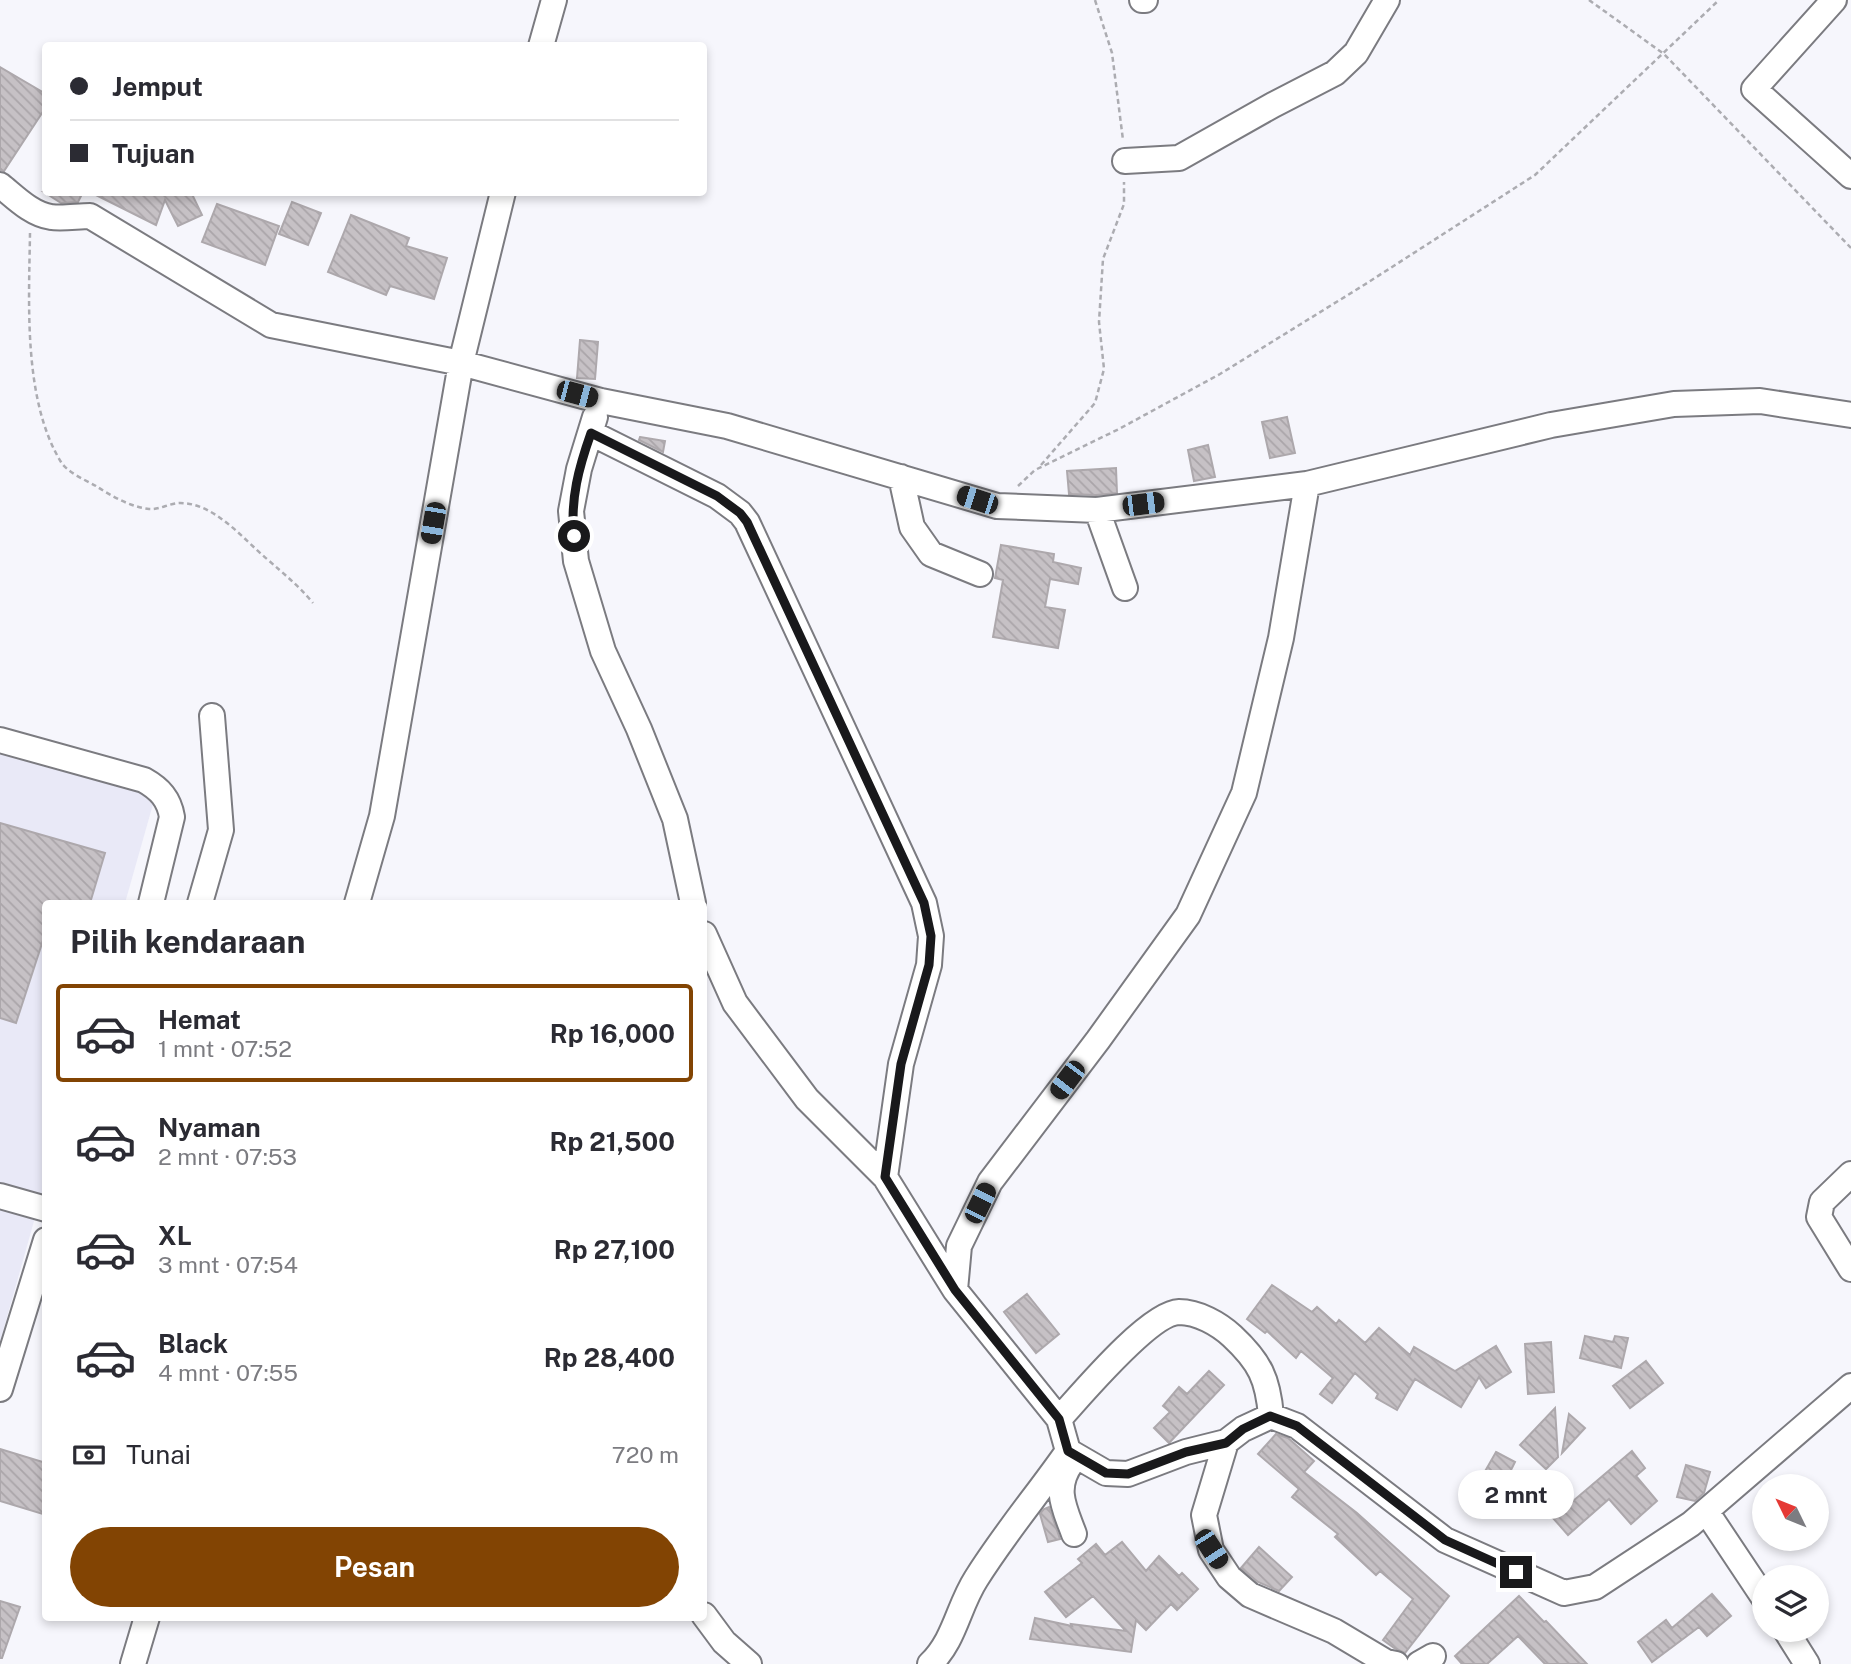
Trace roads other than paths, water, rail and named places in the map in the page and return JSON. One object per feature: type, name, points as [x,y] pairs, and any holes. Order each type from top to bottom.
[{"type":"street","points":[[542,42],[554,0]]},
{"type":"street","points":[[1125,161],[1179,158],[1335,73],[1356,53],[1387,0]]},
{"type":"street","points":[[1834,0],[1754,89],[1848,168]]},
{"type":"street","points":[[0,185],[30,209],[52,218],[90,216],[271,325],[461,363],[601,401],[727,426],[997,506],[1097,510],[1307,484],[1551,425],[1674,404],[1760,401],[1851,415]]},
{"type":"street","points":[[357,900],[382,816],[461,363],[502,196]]},
{"type":"street","points":[[601,401],[579,469],[571,511],[576,561],[603,651],[639,729],[675,819],[692,900]]},
{"type":"street","points":[[591,433],[717,496],[740,513],[747,522],[924,903],[931,936],[929,965],[901,1064],[885,1177]]},
{"type":"street","points":[[901,477],[912,527],[930,554],[980,574]]},
{"type":"street","points":[[955,1290],[959,1246],[990,1182],[1098,1040],[1188,915],[1244,793],[1281,638],[1307,484]]},
{"type":"street","points":[[1097,510],[1125,588]]},
{"type":"street","points":[[201,900],[221,830],[212,716]]},
{"type":"street","points":[[0,740],[144,780],[163,794],[170,806],[172,817],[152,900]]},
{"type":"street","points":[[707,941],[735,1003],[767,1047],[807,1099],[885,1177],[955,1290],[1059,1419],[1072,1453],[1106,1473],[1128,1474],[1186,1452],[1226,1443],[1243,1429],[1270,1416],[1297,1426],[1445,1540],[1564,1594],[1595,1587],[1691,1524],[1851,1386]]},
{"type":"street","points":[[1851,1174],[1822,1202],[1819,1217],[1851,1269]]},
{"type":"street","points":[[0,1196],[42,1208]]},
{"type":"street","points":[[0,1389],[10,1321],[40,1282]]},
{"type":"street","points":[[1059,1419],[1145,1330],[1162,1318],[1178,1312],[1197,1315],[1223,1328],[1241,1345],[1258,1365],[1268,1388],[1270,1416]]},
{"type":"street","points":[[1226,1443],[1204,1516],[1211,1549],[1229,1577],[1250,1595],[1334,1631],[1386,1662],[1396,1664]]},
{"type":"street","points":[[1072,1453],[1060,1496],[1074,1534]]},
{"type":"street","points":[[930,1664],[951,1652],[974,1582],[1001,1541],[1072,1453]]},
{"type":"street","points":[[1706,1511],[1752,1580]]},
{"type":"street","points":[[707,1619],[724,1642],[749,1664]]},
{"type":"street","points":[[133,1664],[146,1621]]},
{"type":"street","points":[[1793,1642],[1807,1664]]}]
